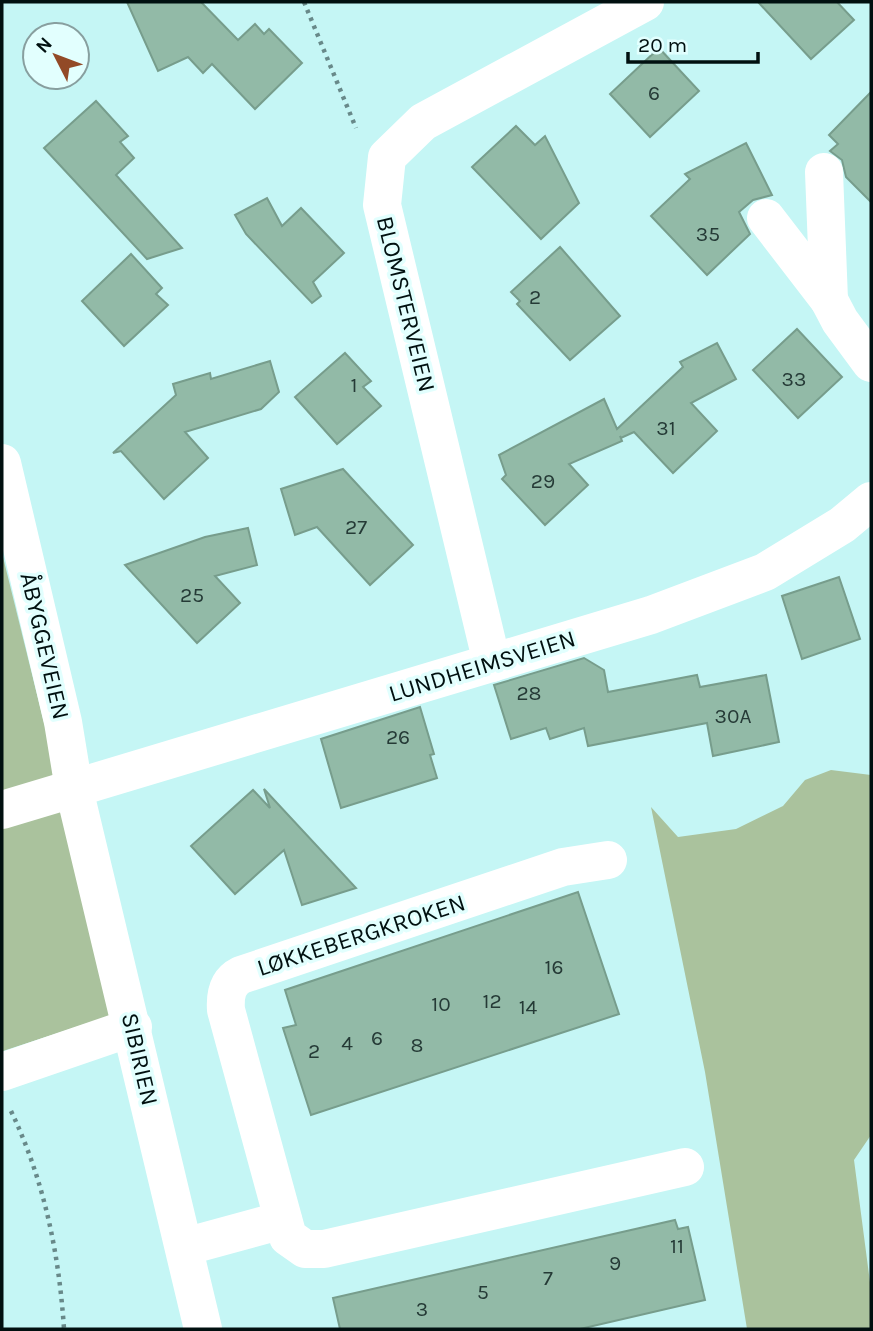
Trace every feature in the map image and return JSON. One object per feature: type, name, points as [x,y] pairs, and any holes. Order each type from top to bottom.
[{"type":"street","points":[[387,157],[423,122],[645,2]]},
{"type":"street","name":"BLOMSTERVEIEN","points":[[387,157],[382,205],[492,663]]},
{"type":"street","points":[[824,172],[829,300]]},
{"type":"street","points":[[766,218],[829,300],[840,321],[871,363]]},
{"type":"street","name":"ÅBYGGEVEIEN","points":[[2,463],[63,722],[74,789]]},
{"type":"street","name":"LUNDHEIMSVEIEN","points":[[2,810],[652,615],[765,572],[842,525],[871,501]]},
{"type":"street","name":"SIBIRIEN","points":[[74,789],[203,1329]]},
{"type":"street","name":"LØKKEBERGKROKEN","points":[[608,860],[563,867],[235,978],[225,997],[226,1010],[288,1237],[305,1249],[324,1249],[685,1167]]},
{"type":"street","points":[[4,1087],[133,1027]]},
{"type":"street","points":[[184,1247],[283,1220]]},
{"type":"path","points":[[304,2],[357,131],[387,157]]},
{"type":"path","points":[[4,1087],[33,1157],[60,1268],[64,1329]]},
{"type":"green space","points":[[2,553],[116,1014],[3,1051],[2,1046]]},
{"type":"green space","points":[[831,770],[871,775],[871,1135],[854,1160],[871,1290],[871,1329],[747,1329],[705,1072],[651,807],[678,837],[736,829],[783,806],[805,780]]},
{"type":"building","points":[[127,2],[201,2],[238,40],[255,24],[264,34],[269,29],[302,63],[255,109],[212,64],[203,73],[188,57],[158,71]]},
{"type":"building","points":[[758,2],[837,2],[854,20],[811,59]]},
{"type":"building","points":[[659,48],[699,91],[650,137],[610,94]]},
{"type":"building","points":[[871,92],[871,202],[846,177],[842,160],[830,151],[838,144],[829,135]]},
{"type":"building","points":[[96,101],[128,136],[120,142],[134,158],[116,175],[182,248],[147,259],[44,148]]},
{"type":"building","points":[[516,126],[535,145],[545,136],[579,203],[541,239],[472,167]]},
{"type":"building","points":[[746,143],[772,195],[753,200],[739,212],[750,234],[707,275],[651,216],[690,179],[685,174]]},
{"type":"building","points":[[267,198],[282,226],[301,208],[344,253],[313,282],[321,296],[312,303],[246,234],[235,215]]},
{"type":"building","points":[[560,247],[620,316],[570,360],[517,304],[520,301],[511,292]]},
{"type":"building","points":[[131,254],[162,288],[156,294],[168,305],[124,346],[82,301]]},
{"type":"building","points":[[797,329],[842,377],[798,418],[753,370]]},
{"type":"building","points":[[717,343],[736,379],[691,403],[717,431],[673,473],[634,432],[621,438],[620,436],[622,441],[569,464],[588,485],[545,525],[502,479],[506,475],[499,455],[604,399],[617,429],[683,367],[680,362]]},
{"type":"building","points":[[345,353],[371,381],[363,387],[381,406],[337,444],[295,397]]},
{"type":"building","points":[[270,361],[279,392],[261,409],[185,432],[208,458],[164,499],[121,451],[113,453],[176,395],[173,384],[210,373],[211,379]]},
{"type":"building","points":[[343,469],[413,545],[370,585],[317,527],[295,535],[281,489]]},
{"type":"building","points":[[248,528],[257,565],[215,576],[240,603],[197,643],[125,565],[205,537]]},
{"type":"building","points":[[839,577],[860,639],[802,659],[782,596]]},
{"type":"building","points":[[584,658],[604,670],[608,692],[697,675],[700,687],[766,675],[779,742],[713,756],[707,723],[588,746],[584,728],[550,739],[546,728],[511,739],[494,685]]},
{"type":"building","points":[[420,707],[434,754],[430,755],[437,778],[341,808],[321,739]]},
{"type":"building","points":[[264,789],[356,888],[302,905],[284,850],[235,894],[191,846],[253,790],[270,808]]},
{"type":"building","points":[[578,892],[619,1014],[311,1115],[283,1028],[296,1025],[285,990]]},
{"type":"building","points":[[675,1220],[678,1229],[688,1227],[705,1300],[580,1329],[340,1329],[333,1298]]}]
